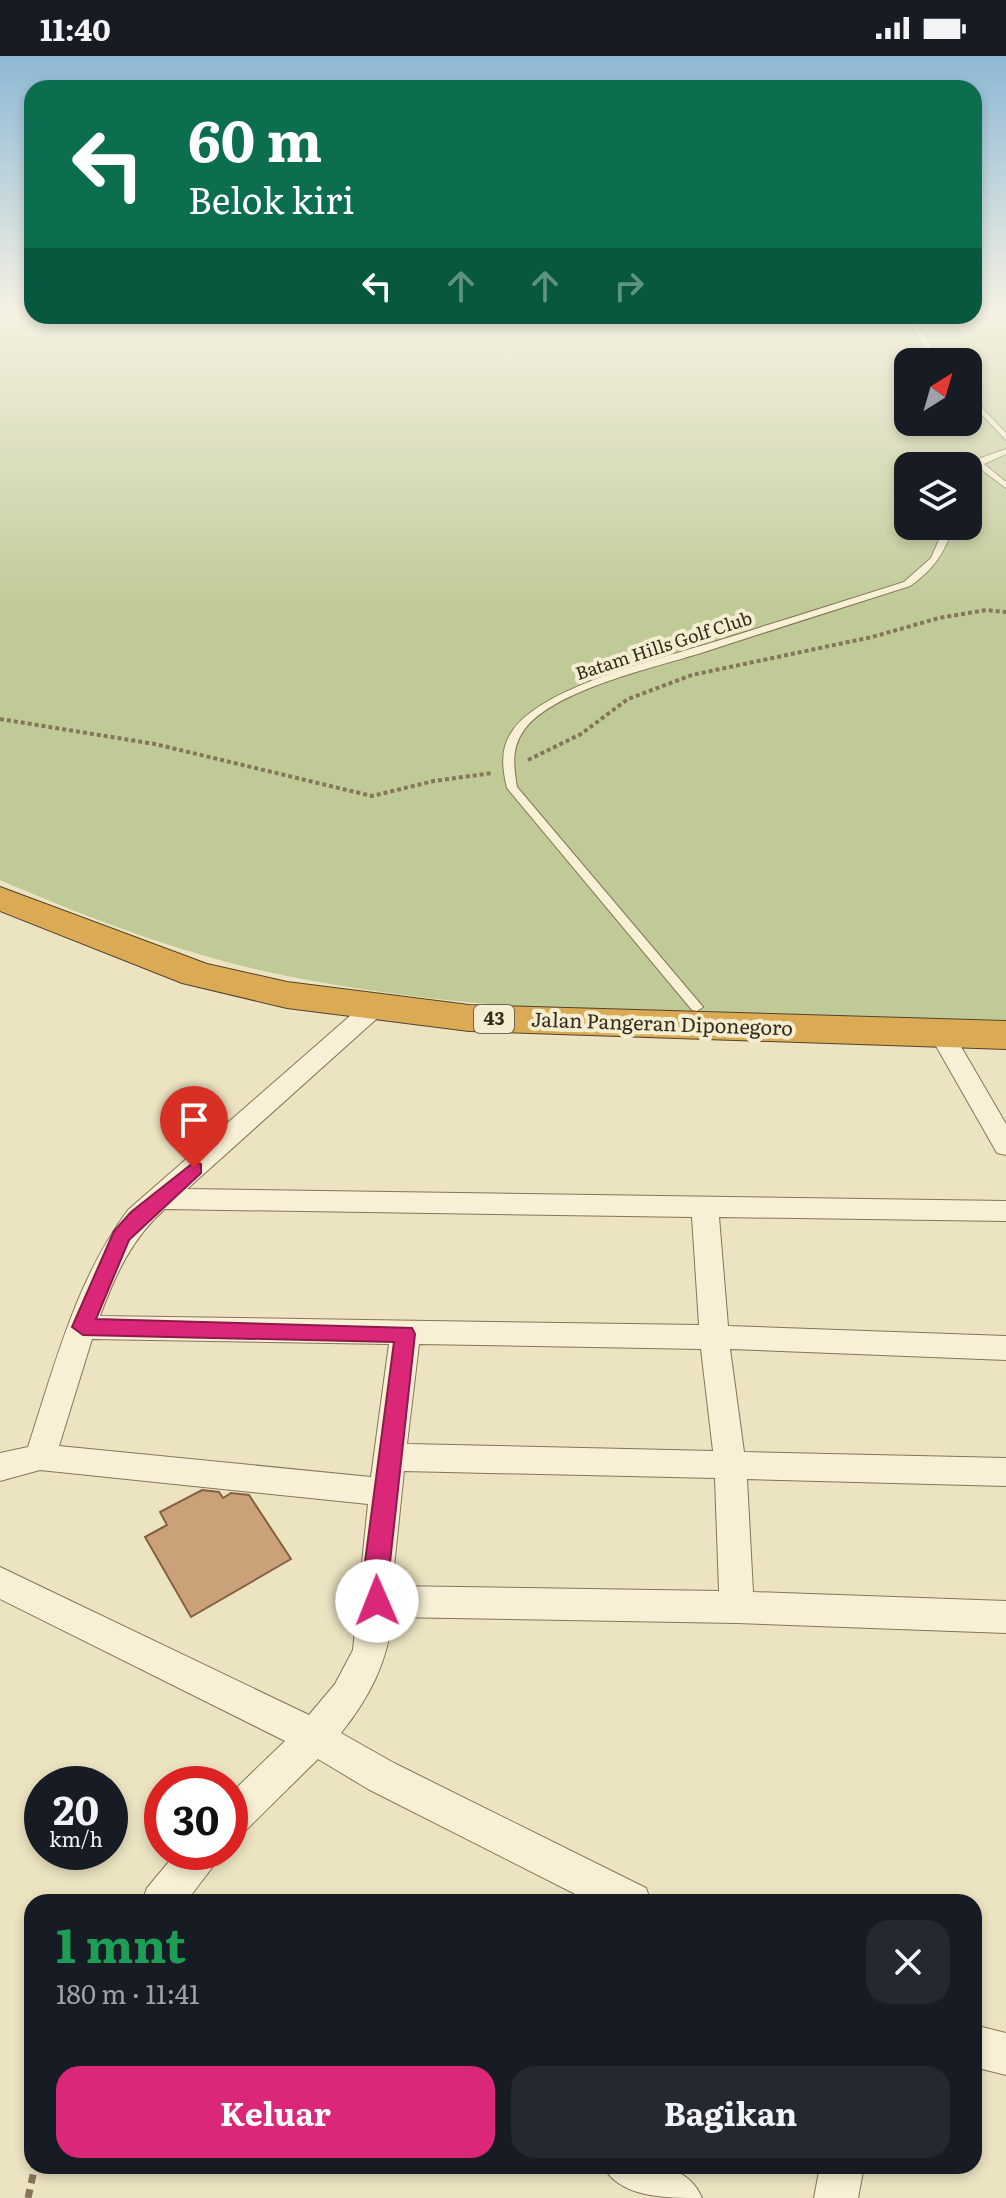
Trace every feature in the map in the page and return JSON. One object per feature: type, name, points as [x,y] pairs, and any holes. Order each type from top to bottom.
[{"type":"highway","name":"Jalan Pangeran Diponegoro","points":[[0,872],[96,912],[188,943],[295,969],[454,993],[697,1007],[1006,1014]]},
{"type":"highway","name":"Jalan Pangeran Diponegoro","points":[[0,898],[196,974],[287,995],[375,1007],[469,1018],[1006,1035]]},
{"type":"street","points":[[40,1457],[83,1327],[121,1236],[375,1007]]},
{"type":"street","points":[[940,1032],[1006,1146]]},
{"type":"street","points":[[159,1199],[1006,1211]]},
{"type":"street","points":[[705,1207],[714,1337],[730,1466],[737,1607]]},
{"type":"street","points":[[83,1327],[714,1337],[1006,1348]]},
{"type":"street","points":[[248,1802],[313,1736],[348,1692],[370,1652],[377,1601],[375,1577],[384,1492],[405,1334]]},
{"type":"street","points":[[0,1467],[40,1457],[384,1492]]},
{"type":"street","points":[[389,1457],[1006,1472]]},
{"type":"street","points":[[0,1582],[313,1736],[381,1776],[616,1894]]},
{"type":"street","points":[[377,1601],[737,1607],[1006,1617]]},
{"type":"street","points":[[167,1894],[187,1870]]},
{"type":"street","points":[[982,2048],[1006,2054]]},
{"type":"street","points":[[639,2174],[680,2198]]},
{"type":"street","points":[[836,2198],[840,2174]]},
{"type":"lane","points":[[984,413],[1006,438]]},
{"type":"lane","points":[[982,463],[1006,451]]},
{"type":"lane","points":[[982,466],[1006,486]]},
{"type":"lane","name":"Batam Hills Golf Club","points":[[697,1007],[512,788],[506,771],[508,741],[526,721],[554,701],[595,683],[907,584],[941,556],[945,540]]},
{"type":"path","points":[[28,2198],[33,2174]]},
{"type":"green space","points":[[0,413],[894,413],[894,436],[982,436],[982,413],[1006,413],[1006,1020],[735,1016],[465,1002],[376,991],[250,968],[105,923],[0,880]]},
{"type":"building","points":[[202,1490],[219,1492],[223,1498],[231,1493],[249,1495],[291,1559],[191,1617],[145,1537],[167,1525],[160,1512]]},
{"type":"route","points":[[194,1168],[121,1236],[83,1327],[405,1334],[375,1577],[377,1601]]}]
